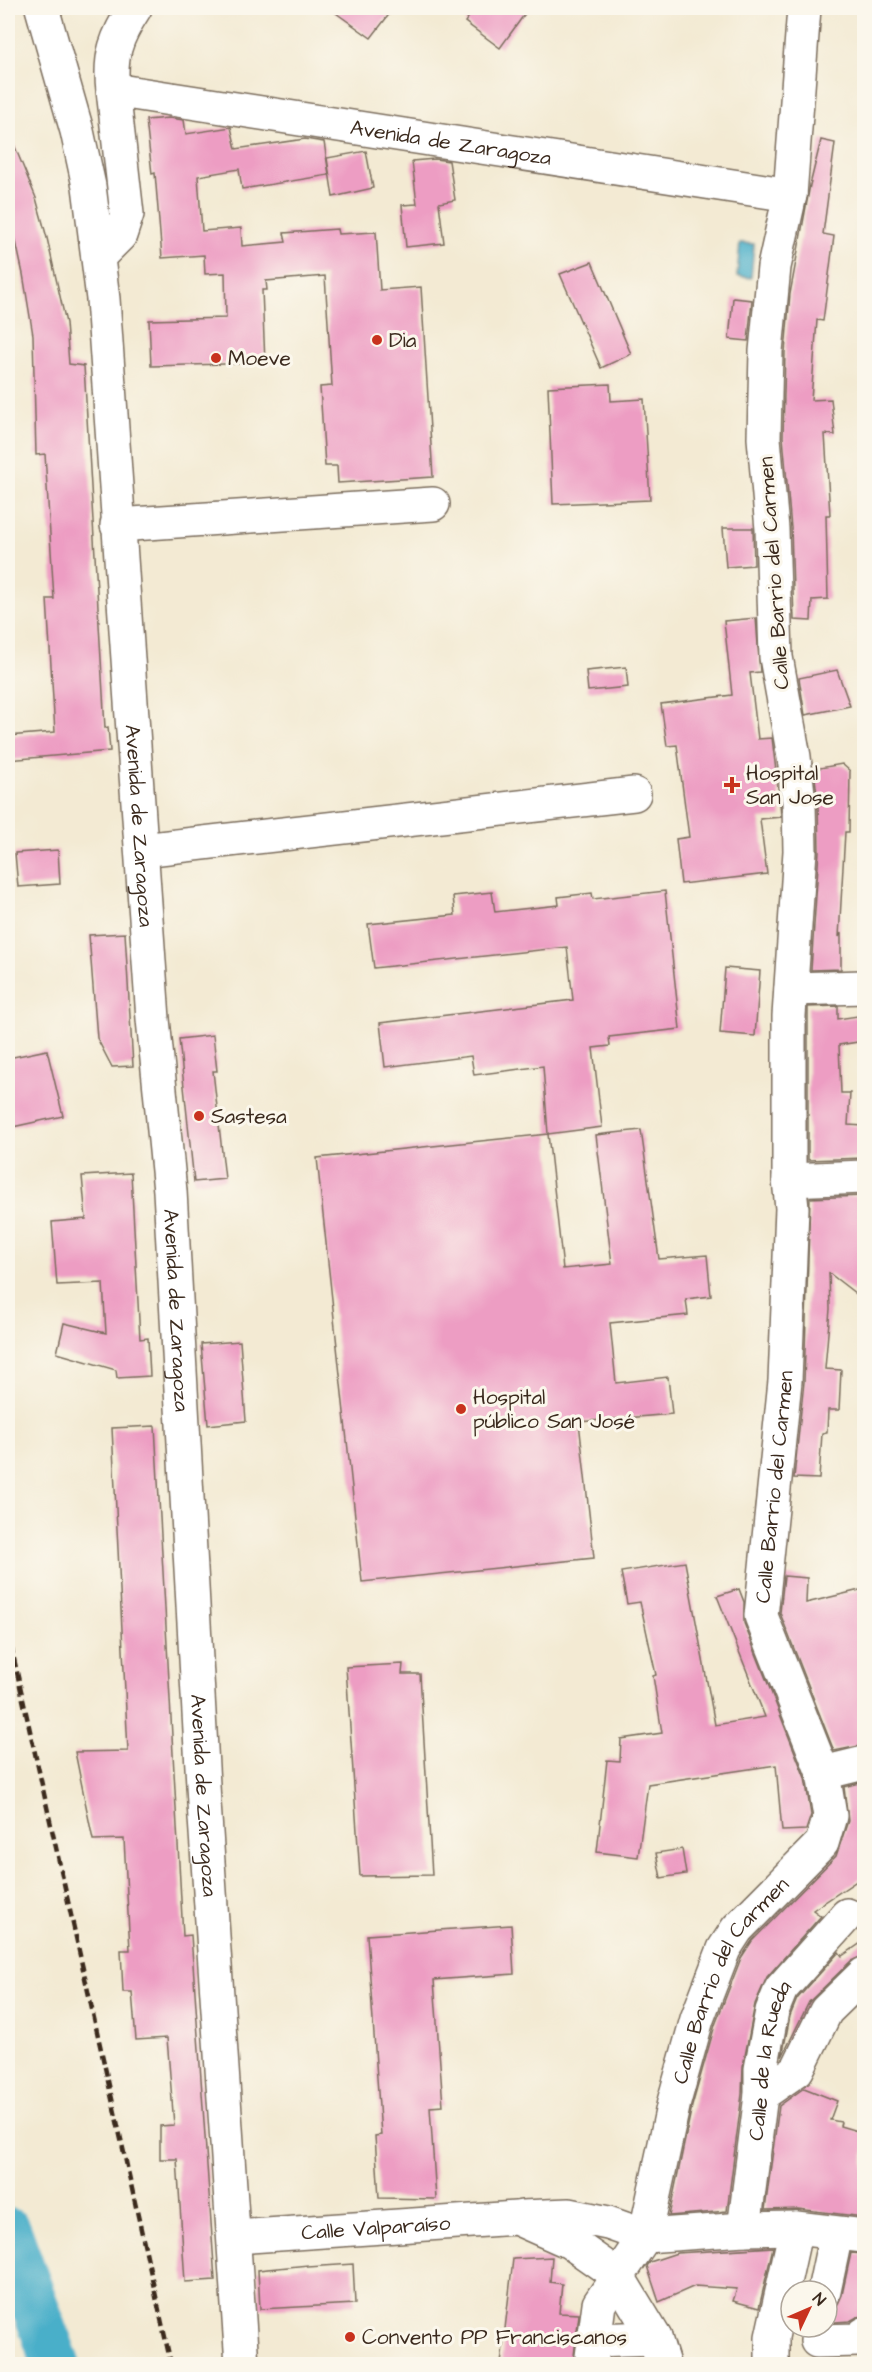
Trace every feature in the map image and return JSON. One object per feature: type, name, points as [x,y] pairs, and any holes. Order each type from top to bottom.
[{"type":"street","name":"Avenida de Zaragoza","points":[[42,8],[89,186],[98,257],[153,1019],[170,1191],[204,1803],[242,2364]]},
{"type":"street","points":[[98,257],[120,235],[128,214],[110,69],[113,52],[122,28],[135,8]]},
{"type":"street","name":"Calle Barrio del Carmen","points":[[645,2236],[674,2102],[697,2019],[716,1969],[737,1929],[822,1843],[830,1816],[823,1773],[761,1616],[785,1381],[792,1208],[789,1180],[789,1016],[800,851],[799,803],[794,757],[776,657],[772,529],[764,438],[765,351],[774,267],[790,195],[804,8]]},
{"type":"street","name":"Avenida de Zaragoza","points":[[113,90],[790,195]]},
{"type":"street","points":[[117,525],[433,504]]},
{"type":"street","points":[[142,850],[634,794]]},
{"type":"street","points":[[791,988],[864,987]]},
{"type":"street","points":[[789,1180],[864,1177]]},
{"type":"street","points":[[823,1773],[864,1762]]},
{"type":"street","name":"Calle de la Rueda","points":[[744,2229],[761,2069],[772,2011],[781,1989],[847,1915]]},
{"type":"street","points":[[760,2095],[797,2070],[826,2011],[864,1974]]},
{"type":"street","name":"Calle Valparaíso","points":[[235,2237],[569,2215],[608,2223],[645,2236]]},
{"type":"street","name":"Calle Valparaíso","points":[[516,2218],[570,2242],[617,2275],[659,2351],[592,2352]]},
{"type":"street","points":[[772,2364],[772,2337],[796,2228]]},
{"type":"street","points":[[592,2352],[599,2304],[645,2236],[796,2228],[850,2235],[830,2279]]},
{"type":"street","points":[[817,2344],[859,2340],[864,2334]]},
{"type":"water","points":[[740,243],[754,244],[751,278],[737,276]]},
{"type":"building","points":[[329,8],[394,8],[371,38]]},
{"type":"building","points":[[475,8],[529,8],[500,48],[465,22]]},
{"type":"building","points":[[169,118],[184,120],[186,134],[231,127],[236,149],[305,139],[324,142],[329,175],[242,189],[239,169],[198,176],[202,231],[241,228],[242,246],[286,242],[284,233],[337,229],[338,234],[376,232],[380,290],[421,287],[433,477],[338,483],[337,466],[325,466],[320,387],[332,386],[325,276],[266,281],[267,290],[262,290],[265,363],[151,366],[149,320],[226,318],[225,273],[205,274],[204,255],[162,258],[155,173],[152,174],[146,120]]},
{"type":"building","points":[[8,130],[36,198],[47,238],[66,323],[69,364],[84,366],[105,728],[108,727],[110,751],[8,760],[8,736],[55,732],[47,599],[54,599],[45,454],[36,455],[33,335],[23,274],[8,215]]},
{"type":"building","points":[[821,140],[835,143],[823,234],[834,236],[823,321],[817,320],[811,400],[831,399],[835,435],[825,434],[830,515],[826,515],[828,599],[812,600],[811,621],[794,620],[791,528],[783,437],[785,352],[790,294],[810,185]]},
{"type":"building","points":[[366,151],[373,188],[333,197],[327,158]]},
{"type":"building","points":[[435,159],[449,161],[455,200],[439,203],[444,243],[406,247],[402,205],[417,204],[412,161]]},
{"type":"building","points":[[592,262],[631,354],[601,368],[560,274]]},
{"type":"building","points":[[733,298],[752,300],[748,341],[729,339]]},
{"type":"building","points":[[610,384],[611,401],[644,399],[650,500],[553,504],[548,387]]},
{"type":"building","points":[[723,528],[753,528],[754,565],[726,567]]},
{"type":"building","name":"Hospital San Jose","points":[[756,618],[760,672],[750,673],[758,739],[772,738],[781,817],[760,819],[767,874],[681,884],[676,839],[689,837],[677,745],[667,746],[661,704],[732,695],[724,621]]},
{"type":"building","points":[[626,667],[628,687],[588,691],[586,671]]},
{"type":"building","points":[[837,670],[850,706],[805,715],[799,678]]},
{"type":"building","points":[[842,764],[850,771],[849,832],[845,832],[839,937],[841,933],[841,969],[811,970],[819,851],[818,803],[814,769]]},
{"type":"building","points":[[58,850],[60,884],[18,887],[15,853]]},
{"type":"building","points":[[665,891],[680,1029],[609,1037],[610,1046],[593,1048],[602,1127],[548,1134],[543,1066],[474,1075],[471,1056],[385,1067],[380,1023],[573,1000],[567,947],[374,968],[368,924],[455,915],[453,896],[492,892],[495,912],[559,905],[558,897],[592,893],[593,899]]},
{"type":"building","points":[[125,933],[133,1066],[112,1067],[97,1038],[89,935]]},
{"type":"building","points":[[725,968],[760,971],[755,1036],[720,1033]]},
{"type":"building","points":[[838,1006],[838,1019],[864,1015],[864,1041],[839,1045],[841,1093],[850,1093],[848,1125],[864,1126],[864,1158],[808,1160],[808,1007]]},
{"type":"building","points":[[213,1035],[217,1071],[213,1071],[225,1179],[194,1182],[179,1039]]},
{"type":"building","points":[[47,1050],[63,1116],[8,1128],[8,1058]]},
{"type":"building","name":"Hospital público San José","points":[[641,1130],[659,1259],[707,1255],[711,1296],[686,1299],[688,1315],[610,1323],[616,1383],[668,1377],[672,1414],[579,1422],[594,1558],[362,1582],[317,1158],[548,1134],[563,1269],[612,1264],[596,1135]]},
{"type":"building","points":[[131,1173],[140,1339],[148,1338],[150,1376],[117,1378],[116,1370],[57,1353],[64,1323],[106,1333],[103,1283],[57,1285],[52,1222],[86,1219],[82,1176]]},
{"type":"building","points":[[864,1196],[864,1300],[829,1273],[830,1309],[825,1369],[841,1370],[839,1410],[828,1410],[827,1432],[822,1433],[819,1479],[794,1478],[804,1382],[810,1198]]},
{"type":"building","points":[[240,1341],[246,1421],[208,1425],[201,1344]]},
{"type":"building","points":[[155,1426],[183,1936],[191,1935],[215,2280],[185,2282],[177,2159],[160,2159],[160,2126],[174,2125],[167,2038],[136,2040],[132,1992],[123,1992],[121,1950],[130,1950],[124,1839],[93,1840],[75,1752],[128,1751],[112,1428]]},
{"type":"building","points":[[685,1562],[715,1725],[765,1717],[717,1596],[739,1589],[744,1602],[744,1623],[805,1778],[811,1815],[806,1830],[782,1831],[776,1765],[648,1784],[638,1857],[597,1852],[607,1760],[620,1761],[621,1739],[662,1733],[653,1676],[656,1675],[640,1602],[627,1604],[621,1572]]},
{"type":"building","points":[[784,1576],[807,1578],[806,1603],[864,1589],[864,1745],[834,1751],[780,1613]]},
{"type":"building","points":[[403,1664],[402,1674],[420,1674],[432,1875],[360,1876],[346,1667]]},
{"type":"building","points":[[864,1782],[864,1876],[813,1910],[821,1916],[767,1977],[755,2004],[743,2066],[742,2094],[727,2211],[669,2216],[692,2106],[715,2025],[741,1958],[752,1941],[836,1856],[848,1821],[844,1787]]},
{"type":"building","points":[[682,1849],[686,1874],[661,1878],[656,1853]]},
{"type":"building","points":[[511,1925],[514,1974],[434,1980],[443,2106],[430,2107],[436,2199],[379,2198],[375,2136],[381,2135],[367,1935]]},
{"type":"building","points":[[864,1941],[864,1956],[851,1961],[809,2002],[782,2057],[790,2016],[797,1999],[839,1952],[842,1956]]},
{"type":"building","points":[[804,2088],[837,2101],[830,2120],[841,2122],[840,2126],[864,2133],[864,2217],[798,2209],[765,2210],[779,2106]]},
{"type":"building","points":[[773,2247],[759,2308],[733,2301],[737,2289],[695,2286],[659,2302],[647,2266],[650,2262],[677,2253]]},
{"type":"building","points":[[851,2253],[864,2254],[864,2316],[839,2322],[839,2302]]},
{"type":"building","name":"Convento PP Franciscanos","points":[[552,2257],[550,2282],[562,2284],[559,2313],[579,2314],[573,2364],[501,2364],[513,2259]]},
{"type":"building","name":"Convento PP Franciscanos","points":[[353,2264],[355,2304],[260,2309],[258,2270],[308,2265],[308,2267]]},
{"type":"waterway","points":[[8,2232],[56,2364]]},
{"type":"railway","points":[[8,1632],[171,2364]]},
{"type":"place","name":"Dia","points":[[377,340]]},
{"type":"place","name":"Moeve","points":[[216,358]]},
{"type":"place","name":"Hospital San Jose","points":[[732,785]]},
{"type":"place","name":"Sastesa","points":[[199,1116]]},
{"type":"place","name":"Hospital público San José","points":[[461,1409]]},
{"type":"place","name":"Convento PP Franciscanos","points":[[350,2337]]}]
